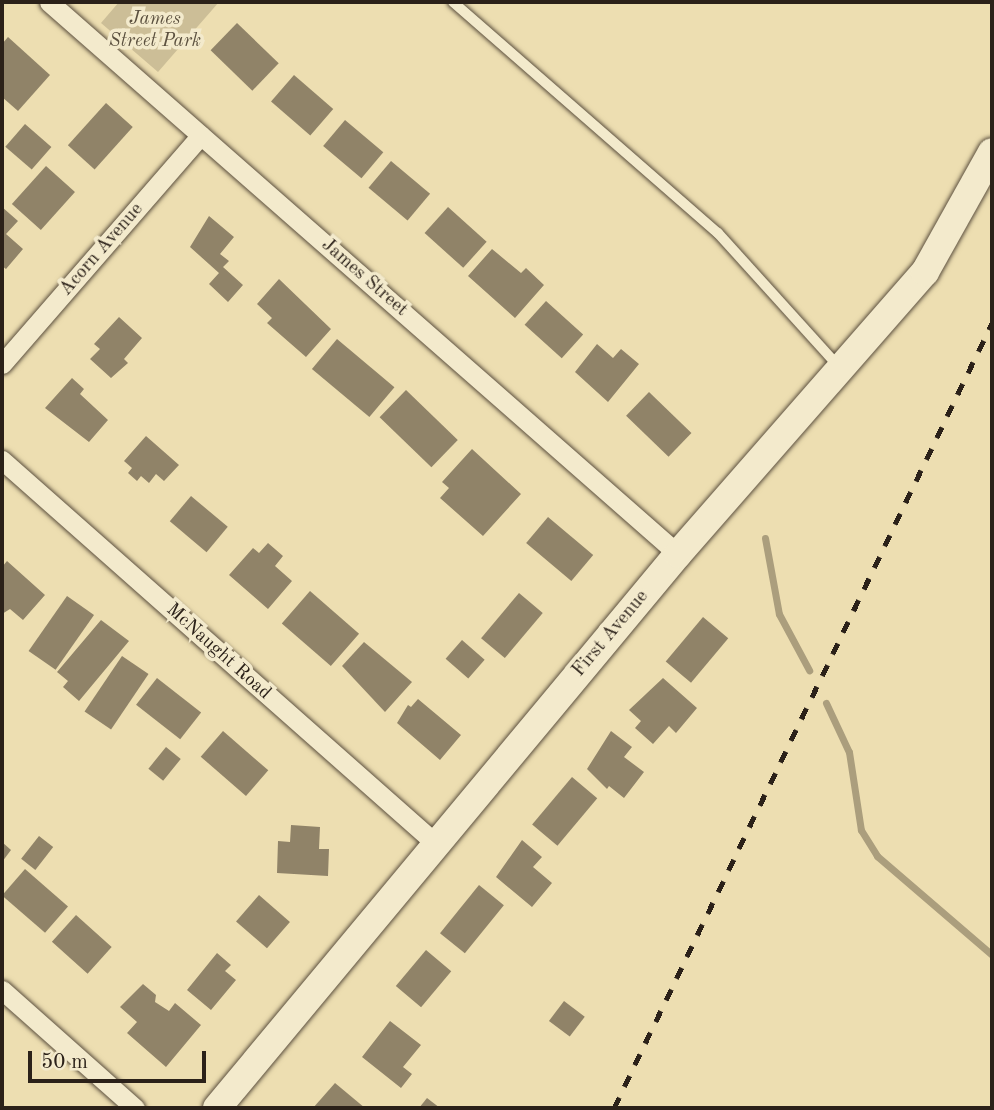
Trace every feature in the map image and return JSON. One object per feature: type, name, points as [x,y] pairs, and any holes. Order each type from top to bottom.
[{"type":"street","name":"James Street","points":[[49,2],[678,554]]},
{"type":"street","name":"Acorn Avenue","points":[[2,364],[201,135]]},
{"type":"street","name":"First Avenue","points":[[217,1108],[678,554],[843,371],[925,272],[992,152]]},
{"type":"street","name":"McNaught Road","points":[[2,460],[435,843]]},
{"type":"street","points":[[2,990],[135,1108]]},
{"type":"lane","points":[[453,2],[718,233],[843,371]]},
{"type":"green space","name":"James Street Park","points":[[119,2],[219,2],[158,72],[101,23]]},
{"type":"building","points":[[237,23],[279,63],[252,91],[211,50]]},
{"type":"building","points":[[8,37],[50,75],[18,111],[2,97],[2,44]]},
{"type":"building","points":[[294,75],[333,109],[310,136],[271,101]]},
{"type":"building","points":[[106,103],[133,127],[95,169],[68,145]]},
{"type":"building","points":[[345,120],[383,152],[361,178],[323,146]]},
{"type":"building","points":[[25,124],[51,147],[32,170],[5,147]]},
{"type":"building","points":[[391,161],[430,194],[408,221],[369,188]]},
{"type":"building","points":[[46,166],[75,192],[41,230],[12,204]]},
{"type":"building","points":[[2,207],[18,221],[6,234],[23,249],[6,269],[2,266]]},
{"type":"building","points":[[448,207],[487,242],[463,268],[425,233]]},
{"type":"building","points":[[209,216],[234,237],[220,254],[229,261],[223,267],[243,285],[228,302],[209,284],[219,273],[190,247]]},
{"type":"building","points":[[492,249],[521,273],[526,268],[544,285],[515,318],[468,276]]},
{"type":"building","points":[[279,279],[331,329],[306,357],[267,323],[272,318],[257,304]]},
{"type":"building","points":[[546,301],[583,334],[562,358],[525,325]]},
{"type":"building","points":[[119,317],[142,338],[124,359],[128,363],[111,378],[90,359],[100,349],[94,344]]},
{"type":"building","points":[[337,339],[394,387],[369,417],[312,369]]},
{"type":"building","points":[[597,344],[613,358],[621,349],[639,364],[608,402],[575,372]]},
{"type":"building","points":[[72,378],[84,389],[80,394],[108,420],[89,442],[45,408]]},
{"type":"building","points":[[406,390],[458,440],[431,467],[380,417]]},
{"type":"building","points":[[649,392],[691,433],[669,457],[626,416]]},
{"type":"building","points":[[146,436],[179,465],[164,481],[156,474],[149,483],[141,476],[137,481],[128,473],[132,468],[124,461]]},
{"type":"building","points":[[472,449],[521,494],[483,536],[440,498],[449,488],[442,482]]},
{"type":"building","points":[[191,496],[228,527],[207,552],[170,521]]},
{"type":"building","points":[[548,517],[593,555],[571,581],[526,543]]},
{"type":"building","points":[[268,543],[283,556],[275,566],[292,581],[268,609],[229,575],[253,548],[259,553]]},
{"type":"building","points":[[7,561],[45,595],[23,620],[10,609],[2,614],[2,567]]},
{"type":"building","points":[[310,591],[359,634],[331,666],[282,623]]},
{"type":"building","points":[[519,593],[543,613],[505,658],[481,638]]},
{"type":"building","points":[[67,596],[94,615],[56,670],[29,651]]},
{"type":"building","points":[[703,617],[728,638],[691,683],[666,661]]},
{"type":"building","points":[[101,620],[129,641],[79,701],[63,687],[68,681],[57,672]]},
{"type":"building","points":[[462,640],[485,660],[468,679],[446,659]]},
{"type":"building","points":[[364,642],[412,682],[385,712],[342,666]]},
{"type":"building","points":[[122,656],[149,674],[111,729],[85,712]]},
{"type":"building","points":[[157,678],[201,712],[180,739],[136,705]]},
{"type":"building","points":[[663,678],[697,708],[676,733],[669,726],[653,744],[635,728],[641,721],[629,710]]},
{"type":"building","points":[[418,699],[461,735],[440,760],[397,723],[408,705],[411,707]]},
{"type":"building","points":[[223,731],[268,770],[246,796],[201,757]]},
{"type":"building","points":[[611,731],[632,747],[624,757],[644,772],[624,798],[609,786],[607,789],[587,769]]},
{"type":"building","points":[[166,747],[181,759],[163,781],[148,769]]},
{"type":"building","points":[[572,777],[597,798],[557,846],[532,824]]},
{"type":"building","points":[[291,825],[320,827],[319,849],[329,849],[328,876],[277,873],[278,841],[290,842]]},
{"type":"building","points":[[39,836],[53,847],[35,870],[21,859]]},
{"type":"building","points":[[522,840],[542,857],[533,867],[552,883],[532,907],[496,877]]},
{"type":"building","points":[[2,842],[11,850],[2,862]]},
{"type":"building","points":[[25,869],[68,906],[45,933],[2,895]]},
{"type":"building","points":[[479,885],[504,905],[465,953],[440,933]]},
{"type":"building","points":[[259,895],[290,922],[267,948],[236,921]]},
{"type":"building","points":[[76,915],[112,947],[88,974],[52,942]]},
{"type":"building","points":[[426,950],[451,971],[421,1007],[396,986]]},
{"type":"building","points":[[217,953],[231,965],[225,971],[236,980],[211,1010],[187,990]]},
{"type":"building","points":[[143,984],[156,995],[155,1002],[169,1011],[175,1003],[201,1025],[166,1067],[127,1033],[137,1022],[120,1007]]},
{"type":"building","points":[[564,1001],[585,1017],[570,1037],[549,1021]]},
{"type":"building","points":[[390,1021],[421,1045],[403,1067],[412,1074],[401,1088],[362,1057]]},
{"type":"building","points":[[335,1083],[365,1108],[313,1108]]},
{"type":"building","points":[[427,1098],[440,1108],[419,1108]]},
{"type":"waterway","points":[[765,538],[779,614],[809,670]]},
{"type":"waterway","points":[[826,703],[849,752],[861,830],[877,856],[992,955]]},
{"type":"railway","points":[[614,1108],[992,323]]}]
